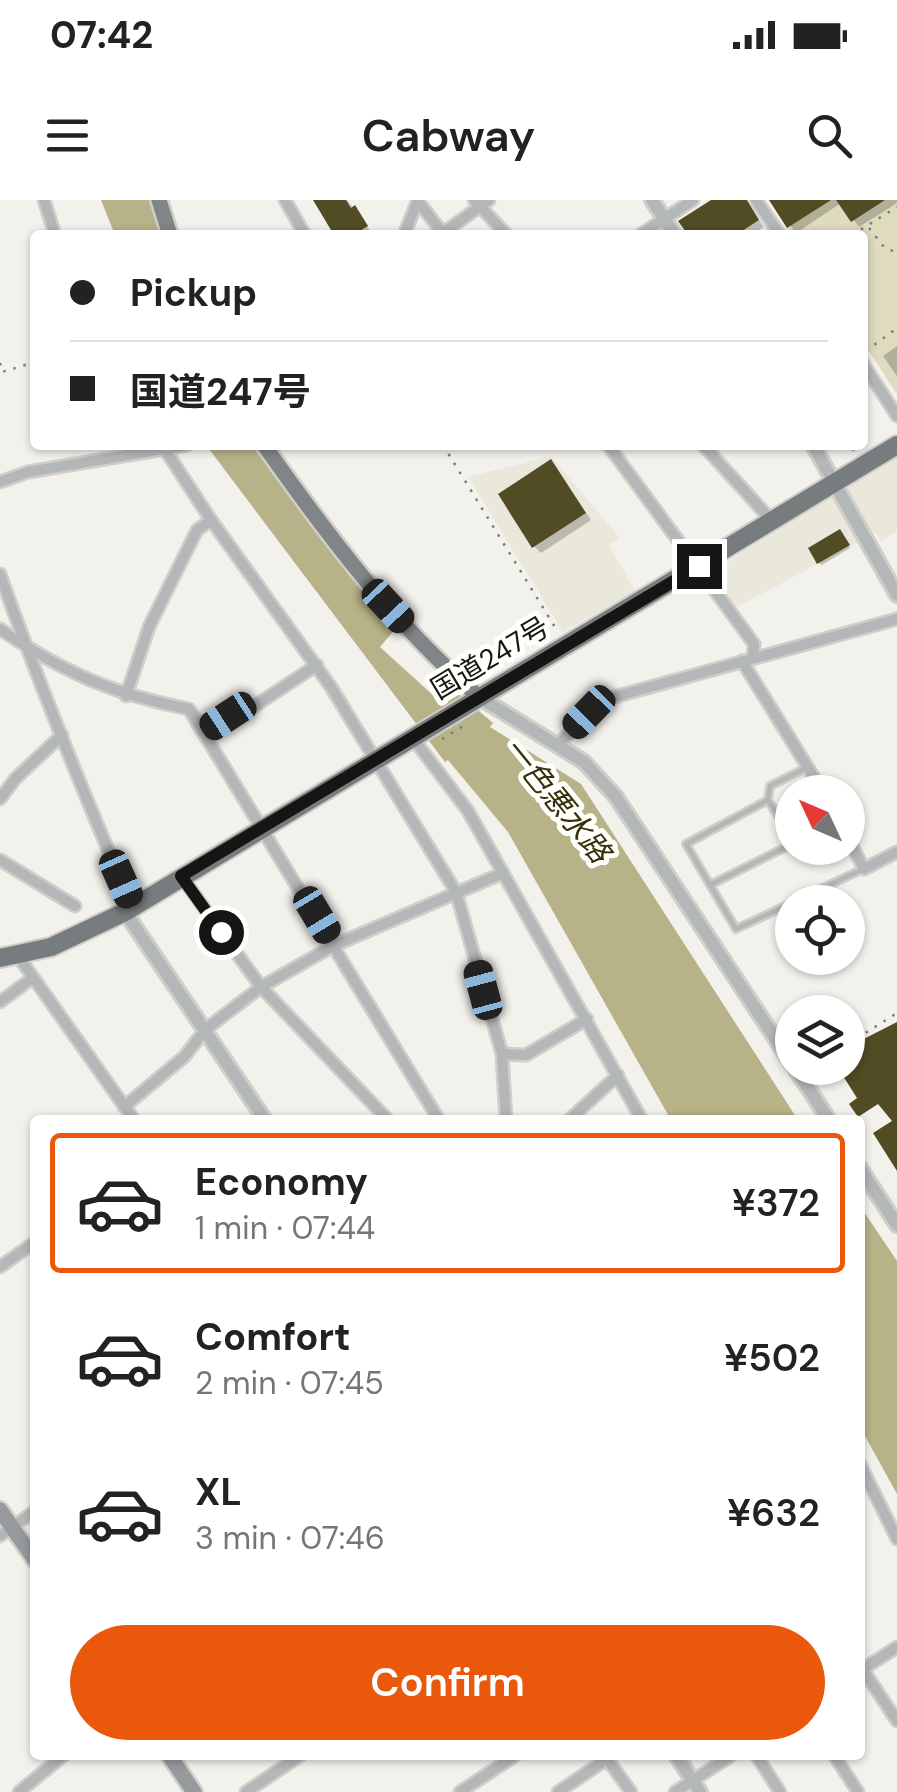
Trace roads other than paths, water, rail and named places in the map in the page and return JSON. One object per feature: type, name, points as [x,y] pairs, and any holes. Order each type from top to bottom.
[{"type":"highway","name":"国道247号","points":[[9,957],[51,947],[125,912],[897,444]]},
{"type":"main road","points":[[160,200],[169,230]]},
{"type":"main road","points":[[272,450],[344,557],[473,700]]},
{"type":"main road","points":[[0,1510],[6,1532],[30,1555]]},
{"type":"main road","points":[[173,1760],[194,1792]]},
{"type":"street","points":[[44,200],[53,230]]},
{"type":"street","points":[[284,200],[302,230]]},
{"type":"street","points":[[417,200],[440,230]]},
{"type":"street","points":[[406,230],[417,200]]},
{"type":"street","points":[[652,200],[671,230]]},
{"type":"street","points":[[648,230],[693,200]]},
{"type":"street","points":[[756,200],[777,230]]},
{"type":"street","points":[[448,230],[481,202],[503,230]]},
{"type":"street","points":[[868,363],[897,416]]},
{"type":"street","points":[[0,482],[28,472],[153,450]]},
{"type":"street","points":[[165,450],[210,520],[317,666],[456,892],[502,1054],[506,1115]]},
{"type":"street","points":[[612,450],[754,644],[747,660]]},
{"type":"street","points":[[708,450],[772,521]]},
{"type":"street","points":[[816,450],[838,482],[897,595]]},
{"type":"street","points":[[126,696],[149,627],[197,530],[210,520]]},
{"type":"street","points":[[0,574],[129,899],[125,912],[262,1115]]},
{"type":"street","points":[[557,746],[589,712],[614,696],[897,619]]},
{"type":"street","points":[[0,629],[52,665],[126,696],[190,709],[436,1115]]},
{"type":"street","points":[[747,660],[814,775]]},
{"type":"street","points":[[204,732],[228,716],[247,711],[317,666]]},
{"type":"street","points":[[473,700],[584,762],[616,797],[775,1037]]},
{"type":"street","points":[[417,734],[468,811],[639,1115]]},
{"type":"street","points":[[0,799],[62,735]]},
{"type":"street","points":[[862,865],[864,869],[897,852]]},
{"type":"street","points":[[0,860],[75,906]]},
{"type":"street","points":[[124,1107],[184,1058],[206,1029],[261,987],[335,945],[503,873]]},
{"type":"street","points":[[181,876],[261,987],[383,1115]]},
{"type":"street","points":[[9,957],[31,980],[130,1115]]},
{"type":"street","points":[[0,1002],[31,980]]},
{"type":"street","points":[[502,1054],[526,1055],[586,1019]]},
{"type":"street","points":[[575,1115],[618,1076]]},
{"type":"street","points":[[806,1085],[826,1115]]},
{"type":"street","points":[[865,1176],[897,1225]]},
{"type":"street","points":[[0,1267],[30,1246]]},
{"type":"street","points":[[865,1474],[897,1539]]},
{"type":"street","points":[[6,1532],[30,1515]]},
{"type":"street","points":[[865,1667],[897,1647]]},
{"type":"street","points":[[865,1675],[897,1721]]},
{"type":"street","points":[[18,1792],[58,1760]]},
{"type":"street","points":[[246,1792],[294,1760]]},
{"type":"street","points":[[460,1792],[508,1760]]},
{"type":"street","points":[[558,1792],[602,1760]]},
{"type":"street","points":[[608,1760],[631,1792]]},
{"type":"street","points":[[679,1760],[697,1786]]},
{"type":"street","points":[[675,1792],[697,1786],[726,1760]]},
{"type":"street","points":[[759,1760],[780,1792]]},
{"type":"street","points":[[837,1760],[858,1792]]},
{"type":"lane","points":[[775,812],[768,800],[770,786],[809,766]]},
{"type":"lane","points":[[768,800],[686,844],[736,930],[775,912]]},
{"type":"lane","points":[[710,885],[775,850]]},
{"type":"lane","points":[[831,885],[864,869]]},
{"type":"water","points":[[101,200],[149,200],[158,230],[113,230]]},
{"type":"water","name":"一色悪水路","points":[[210,450],[255,450],[395,629],[380,647],[435,697],[448,685],[493,723],[490,727],[581,784],[795,1115],[668,1115],[508,832],[448,760],[445,762]]},
{"type":"water","points":[[865,1213],[897,1261],[897,1494],[865,1436]]}]
